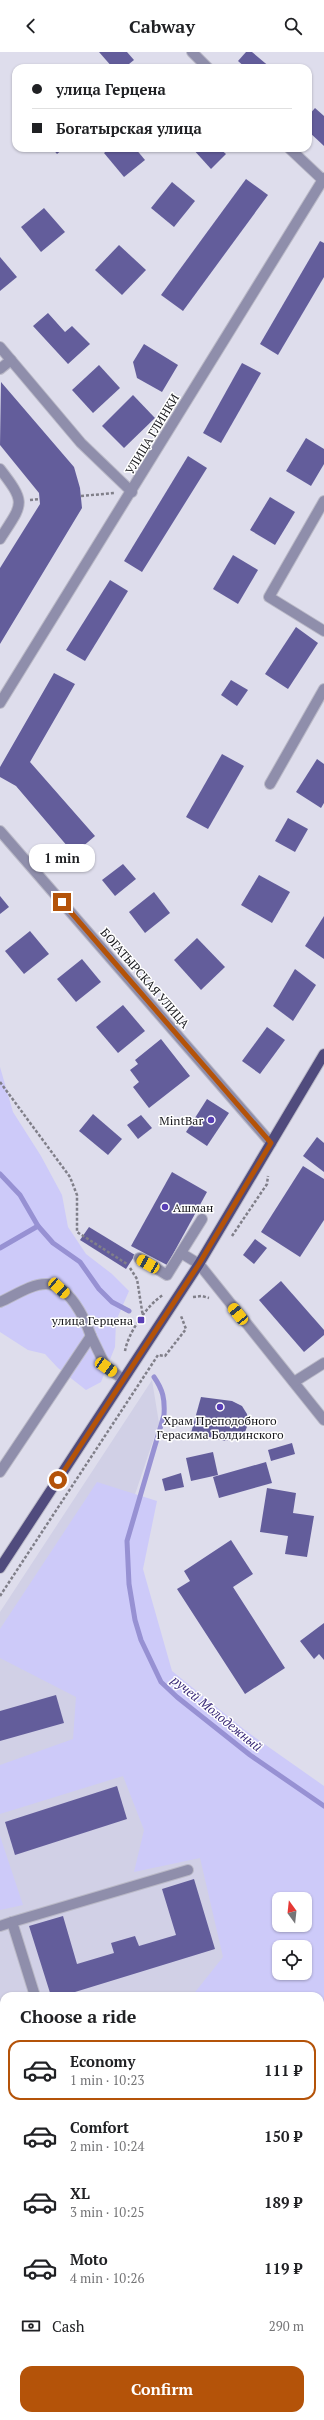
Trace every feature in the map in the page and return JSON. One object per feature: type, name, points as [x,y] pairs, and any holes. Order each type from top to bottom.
[{"type":"main road","points":[[0,1568],[199,1264],[324,1054]]},
{"type":"street","points":[[192,52],[204,64]]},
{"type":"street","points":[[293,152],[324,180]]},
{"type":"street","name":"УЛИЦА ГЛИНКИ","points":[[0,703],[324,180]]},
{"type":"street","points":[[0,347],[81,443],[132,492]]},
{"type":"street","points":[[0,369],[12,360]]},
{"type":"street","points":[[0,469],[17,491],[20,509],[0,539]]},
{"type":"street","points":[[324,501],[269,597],[324,631]]},
{"type":"street","points":[[270,784],[324,689]]},
{"type":"street","name":"БОГАТЫРСКАЯ УЛИЦА","points":[[0,831],[271,1143]]},
{"type":"street","points":[[139,1258],[167,1275],[202,1219]]},
{"type":"street","points":[[181,1253],[199,1264],[324,1420]]},
{"type":"street","points":[[0,1302],[33,1286],[47,1284],[59,1288],[85,1318],[106,1367],[123,1379]]},
{"type":"street","points":[[0,1472],[92,1336]]},
{"type":"street","points":[[294,1382],[324,1363]]},
{"type":"street","points":[[0,1926],[188,1870]]},
{"type":"street","points":[[12,1922],[34,1992]]},
{"type":"path","points":[[81,496],[132,492]]},
{"type":"path","points":[[31,500],[40,499]]},
{"type":"path","points":[[0,1082],[70,1177],[77,1195],[77,1232],[124,1261],[137,1279],[143,1317]]},
{"type":"path","points":[[231,1238],[267,1184]]},
{"type":"path","points":[[188,1302],[192,1298],[202,1296],[214,1299]]},
{"type":"path","points":[[126,1343],[155,1300]]},
{"type":"path","points":[[0,1596],[158,1355],[165,1356],[186,1329],[181,1320],[182,1311]]},
{"type":"shaded area","points":[[0,1067],[13,1112],[41,1156],[62,1195],[68,1227],[86,1254],[112,1274],[129,1291],[116,1321],[115,1347],[101,1382],[86,1390],[58,1368],[45,1354],[28,1350],[0,1332]]},
{"type":"shaded area","points":[[152,1380],[159,1423],[119,1542],[127,1633],[324,1816],[324,1992],[0,1992],[0,1612]]},
{"type":"shaded area","points":[[97,1482],[157,1501],[143,1569],[172,1671],[246,1731],[324,1786],[324,1992],[195,1992],[223,1957],[200,1858],[134,1872],[144,1830],[123,1776],[0,1814],[0,1765],[73,1739],[76,1697],[0,1658],[0,1629]]},
{"type":"shaded area","points":[[0,1836],[23,1905],[0,1910]]},
{"type":"building","points":[[99,52],[127,52],[134,60],[129,64],[110,64]]},
{"type":"building","points":[[246,52],[252,52],[266,64],[241,64],[238,61]]},
{"type":"building","points":[[315,108],[324,116],[324,146],[312,135],[312,111]]},
{"type":"building","points":[[138,152],[145,160],[124,177],[104,153]]},
{"type":"building","points":[[196,152],[224,152],[226,154],[211,169]]},
{"type":"building","points":[[246,179],[268,195],[183,311],[161,295]]},
{"type":"building","points":[[172,182],[195,201],[174,227],[151,208]]},
{"type":"building","points":[[44,208],[65,232],[41,252],[21,227]]},
{"type":"building","points":[[320,241],[324,243],[324,277],[278,355],[260,344]]},
{"type":"building","points":[[119,245],[146,270],[122,295],[95,270]]},
{"type":"building","points":[[0,257],[17,277],[0,291]]},
{"type":"building","points":[[48,313],[65,332],[72,326],[90,344],[68,364],[33,326]]},
{"type":"building","points":[[144,344],[178,365],[162,392],[137,378],[133,362]]},
{"type":"building","points":[[242,363],[261,373],[221,443],[203,433]]},
{"type":"building","points":[[99,365],[120,388],[93,413],[72,390]]},
{"type":"building","points":[[1,382],[74,467],[80,488],[82,508],[0,644],[0,568],[40,504],[39,493],[0,445]]},
{"type":"building","points":[[133,395],[155,418],[124,448],[102,426]]},
{"type":"building","points":[[306,438],[324,449],[324,464],[311,486],[286,471]]},
{"type":"building","points":[[188,456],[207,468],[142,572],[124,561]]},
{"type":"building","points":[[270,497],[295,512],[275,545],[250,530]]},
{"type":"building","points":[[233,555],[258,570],[238,604],[213,589]]},
{"type":"building","points":[[110,580],[128,591],[85,661],[66,650]]},
{"type":"building","points":[[296,627],[318,643],[288,689],[265,674]]},
{"type":"building","points":[[54,673],[75,684],[30,762],[95,836],[74,854],[16,786],[0,777],[0,767]]},
{"type":"building","points":[[231,680],[248,690],[237,706],[221,695]]},
{"type":"building","points":[[222,754],[244,766],[208,829],[186,817]]},
{"type":"building","points":[[317,759],[324,764],[324,803],[321,808],[296,792]]},
{"type":"building","points":[[288,818],[308,829],[295,852],[275,841]]},
{"type":"building","points":[[123,864],[136,879],[115,896],[102,880]]},
{"type":"building","points":[[259,875],[290,892],[272,923],[241,905]]},
{"type":"building","points":[[154,892],[170,913],[145,933],[129,912]]},
{"type":"building","points":[[0,896],[9,907],[0,914]]},
{"type":"building","points":[[324,916],[324,959],[305,946]]},
{"type":"building","points":[[30,931],[49,954],[24,974],[5,951]]},
{"type":"building","points":[[197,938],[225,967],[201,990],[174,960]]},
{"type":"building","points":[[82,959],[101,982],[76,1002],[57,979]]},
{"type":"building","points":[[295,969],[316,985],[293,1021],[273,1006]]},
{"type":"building","points":[[123,1005],[145,1031],[118,1053],[96,1027]]},
{"type":"building","points":[[267,1027],[285,1040],[260,1074],[242,1061]]},
{"type":"building","points":[[161,1039],[190,1076],[149,1108],[133,1087],[139,1082],[130,1070],[138,1064],[135,1060]]},
{"type":"building","points":[[207,1099],[229,1113],[207,1146],[186,1132]]},
{"type":"building","points":[[93,1114],[122,1139],[108,1155],[79,1131]]},
{"type":"building","points":[[141,1115],[152,1128],[138,1139],[127,1125]]},
{"type":"building","points":[[317,1137],[324,1143],[324,1172],[303,1156]]},
{"type":"building","points":[[303,1166],[324,1179],[324,1220],[300,1257],[261,1232]]},
{"type":"building","points":[[172,1172],[207,1192],[167,1265],[131,1246]]},
{"type":"building","points":[[89,1227],[135,1255],[126,1269],[80,1240]]},
{"type":"building","points":[[255,1239],[267,1248],[254,1264],[243,1255]]},
{"type":"building","points":[[281,1281],[324,1330],[324,1335],[304,1352],[259,1300]]},
{"type":"building","name":"Храм Преподобного Герасима Болдинского","points":[[201,1397],[232,1401],[242,1406],[247,1414],[248,1424],[245,1432],[237,1438],[225,1441],[191,1433]]},
{"type":"building","points":[[292,1443],[295,1454],[271,1461],[268,1450]]},
{"type":"building","points":[[213,1452],[218,1475],[191,1481],[186,1458]]},
{"type":"building","points":[[266,1462],[272,1483],[219,1498],[213,1477]]},
{"type":"building","points":[[181,1473],[184,1487],[165,1491],[162,1479]]},
{"type":"building","points":[[267,1488],[296,1493],[293,1513],[314,1516],[307,1557],[285,1554],[288,1536],[260,1532]]},
{"type":"building","points":[[231,1540],[253,1574],[233,1587],[285,1668],[245,1694],[177,1589],[190,1581],[184,1571]]},
{"type":"building","points":[[324,1623],[324,1660],[319,1654],[314,1659],[300,1641]]},
{"type":"building","points":[[56,1695],[64,1723],[0,1741],[0,1711]]},
{"type":"building","points":[[117,1786],[127,1819],[15,1855],[5,1822]]},
{"type":"building","points":[[194,1879],[215,1949],[75,1992],[50,1992],[29,1926],[63,1916],[77,1964],[114,1953],[111,1943],[135,1936],[139,1946],[176,1935],[162,1889]]},
{"type":"waterway","name":"ручей Молодежный","points":[[0,1174],[20,1195],[38,1226],[53,1243],[80,1262],[99,1289],[112,1302],[129,1311]]},
{"type":"waterway","points":[[0,1248],[38,1226]]},
{"type":"waterway","name":"ручей Молодежный","points":[[154,1377],[160,1386],[163,1395],[164,1415],[127,1541],[129,1584],[135,1620],[141,1640],[161,1682],[177,1697],[250,1755],[324,1806]]},
{"type":"place","name":"MintBar","points":[[211,1120]]},
{"type":"place","name":"Ашман","points":[[165,1207]]},
{"type":"place","name":"улица Герцена","points":[[141,1320]]},
{"type":"place","name":"Храм Преподобного Герасима Болдинского","points":[[220,1407]]},
{"type":"route","points":[[58,1480],[199,1264],[271,1143],[62,902]]}]
